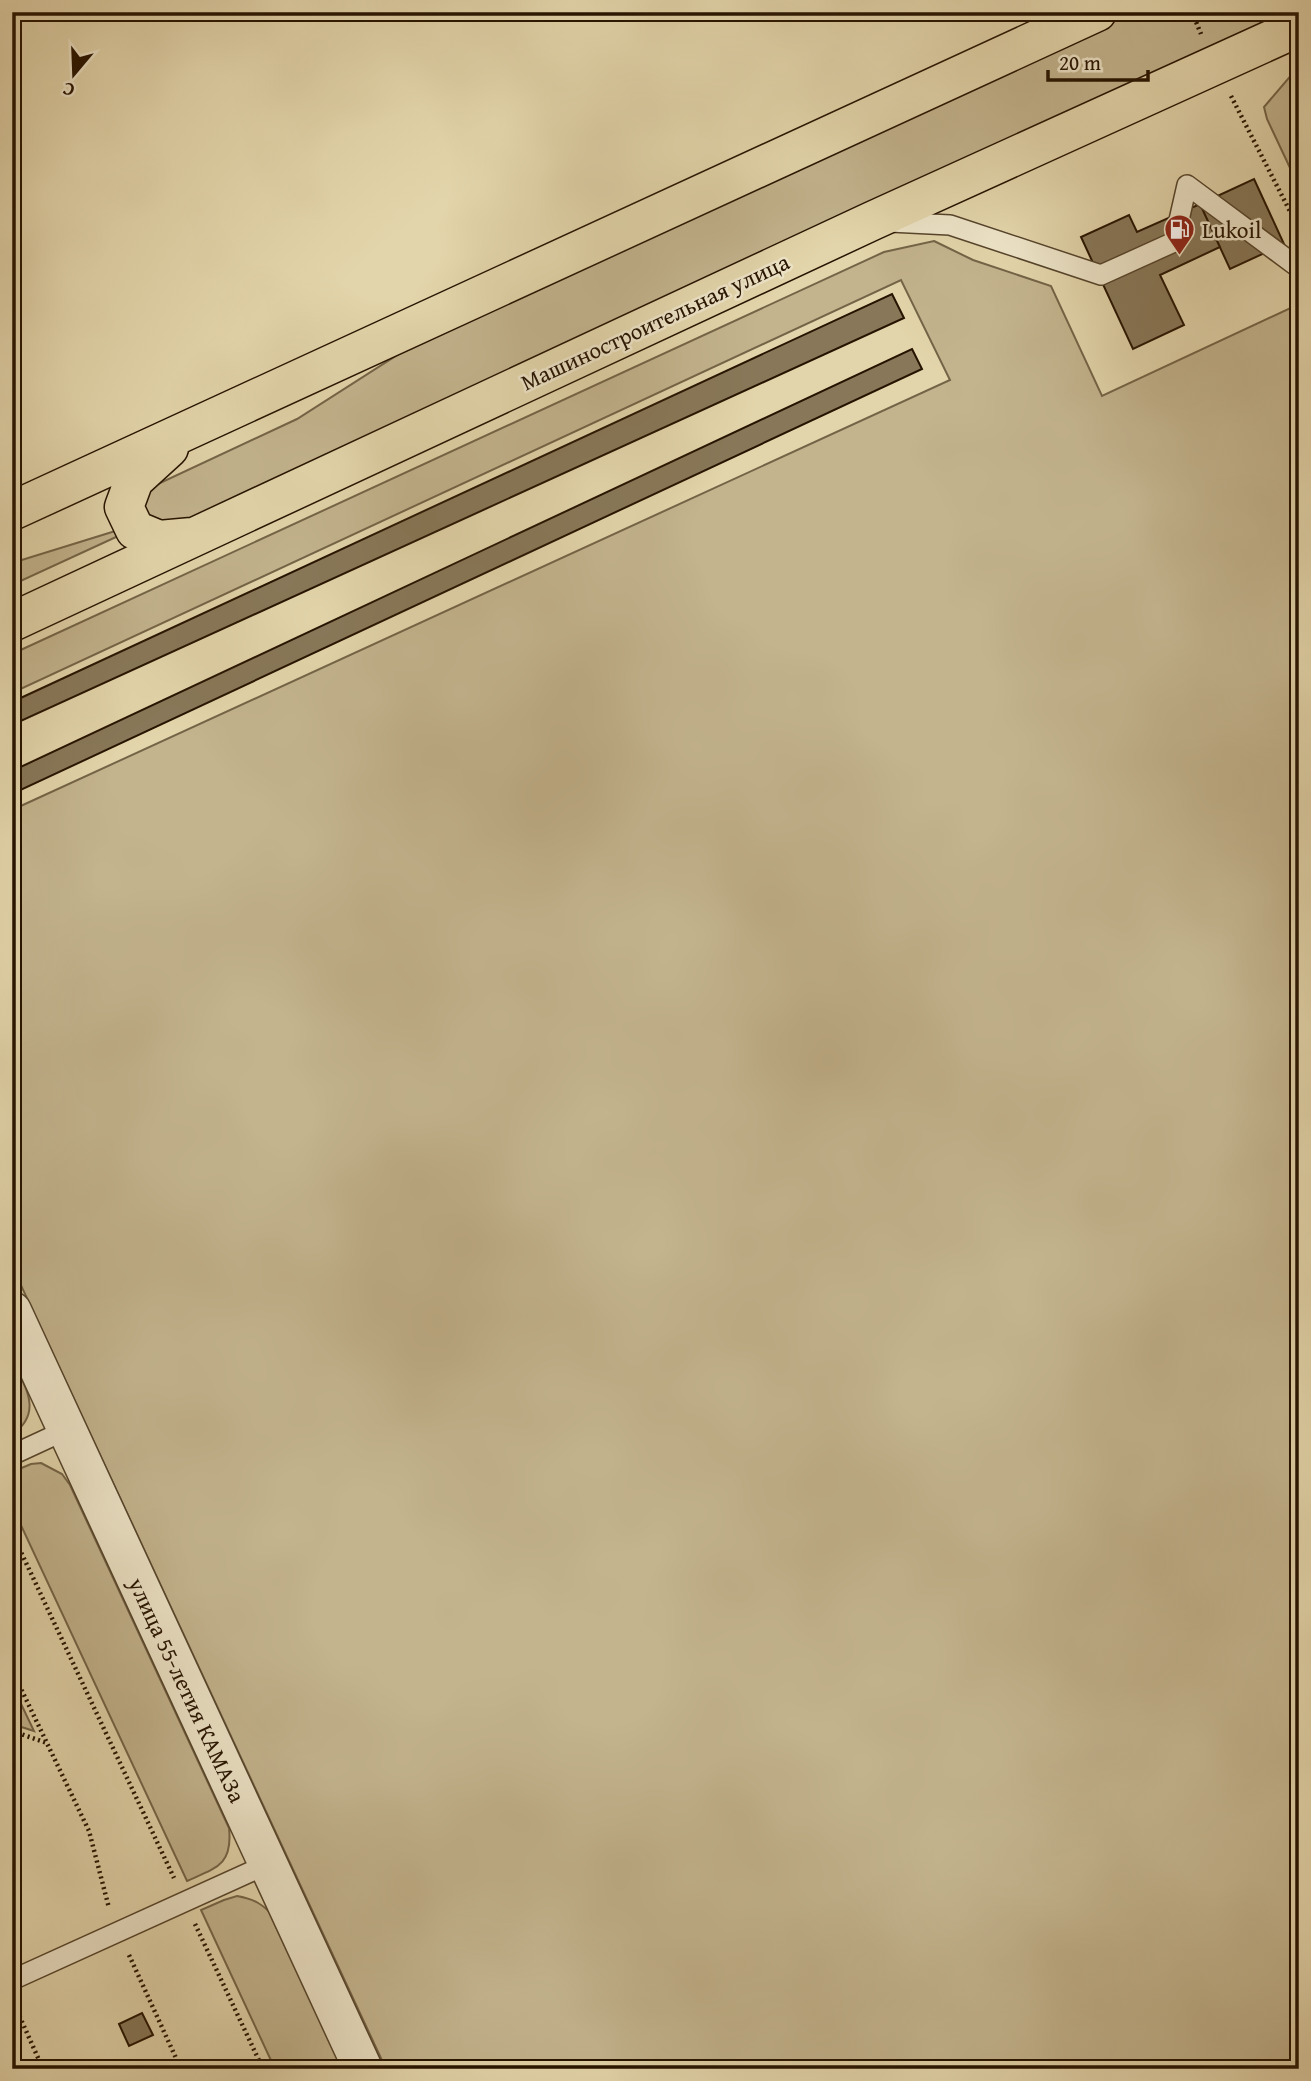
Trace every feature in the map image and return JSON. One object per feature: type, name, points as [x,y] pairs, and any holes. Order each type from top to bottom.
[{"type":"main road","points":[[12,511],[1097,12]]},
{"type":"main road","name":"Машиностроительная улица","points":[[12,622],[872,221],[1299,27]]},
{"type":"main road","points":[[191,428],[134,480],[124,507],[135,530],[159,540],[199,536]]},
{"type":"street","name":"улица 55-летия КАМАЗа","points":[[12,1311],[363,2069]]},
{"type":"lane","points":[[872,221],[950,225],[1101,275],[1174,242],[1187,185],[1299,268]]},
{"type":"lane","points":[[12,1455],[66,1430]]},
{"type":"lane","points":[[12,1980],[268,1864]]},
{"type":"path","points":[[1192,12],[1214,64],[1299,229]]},
{"type":"path","points":[[12,1533],[177,1885]]},
{"type":"path","points":[[12,1670],[89,1831],[109,1909],[181,2069]]},
{"type":"path","points":[[12,1731],[47,1743]]},
{"type":"path","points":[[190,1914],[263,2069]]},
{"type":"path","points":[[12,2000],[43,2069]]},
{"type":"shaded area","points":[[1134,12],[1285,12],[161,532],[136,508],[145,490],[297,419],[399,354]]},
{"type":"shaded area","points":[[1299,66],[1299,187],[1264,107]]},
{"type":"shaded area","points":[[934,241],[973,260],[1051,286],[1102,396],[1299,304],[1299,2069],[386,2069],[12,1266],[12,810],[950,380],[901,280],[12,693],[12,654],[884,252]]},
{"type":"shaded area","points":[[125,528],[127,532],[12,585],[12,563]]},
{"type":"shaded area","points":[[12,1359],[26,1389],[29,1408],[22,1426],[12,1435]]},
{"type":"shaded area","points":[[41,1463],[62,1474],[70,1485],[229,1828],[230,1840],[225,1858],[214,1868],[187,1881],[12,1506],[12,1472]]},
{"type":"shaded area","points":[[12,1685],[34,1731],[12,1724]]},
{"type":"shaded area","points":[[237,1896],[258,1903],[274,1917],[344,2069],[275,2069],[201,1910]]},
{"type":"building","points":[[1254,179],[1284,244],[1230,269],[1200,204]]},
{"type":"building","points":[[1200,204],[1220,247],[1160,275],[1184,325],[1133,349],[1081,237],[1129,215],[1137,232]]},
{"type":"building","points":[[892,294],[904,318],[12,725],[12,702]]},
{"type":"building","points":[[912,349],[922,369],[12,794],[12,771]]},
{"type":"building","points":[[142,2013],[153,2035],[129,2046],[119,2024]]},
{"type":"place","name":"Lukoil","points":[[1179,257]]}]
